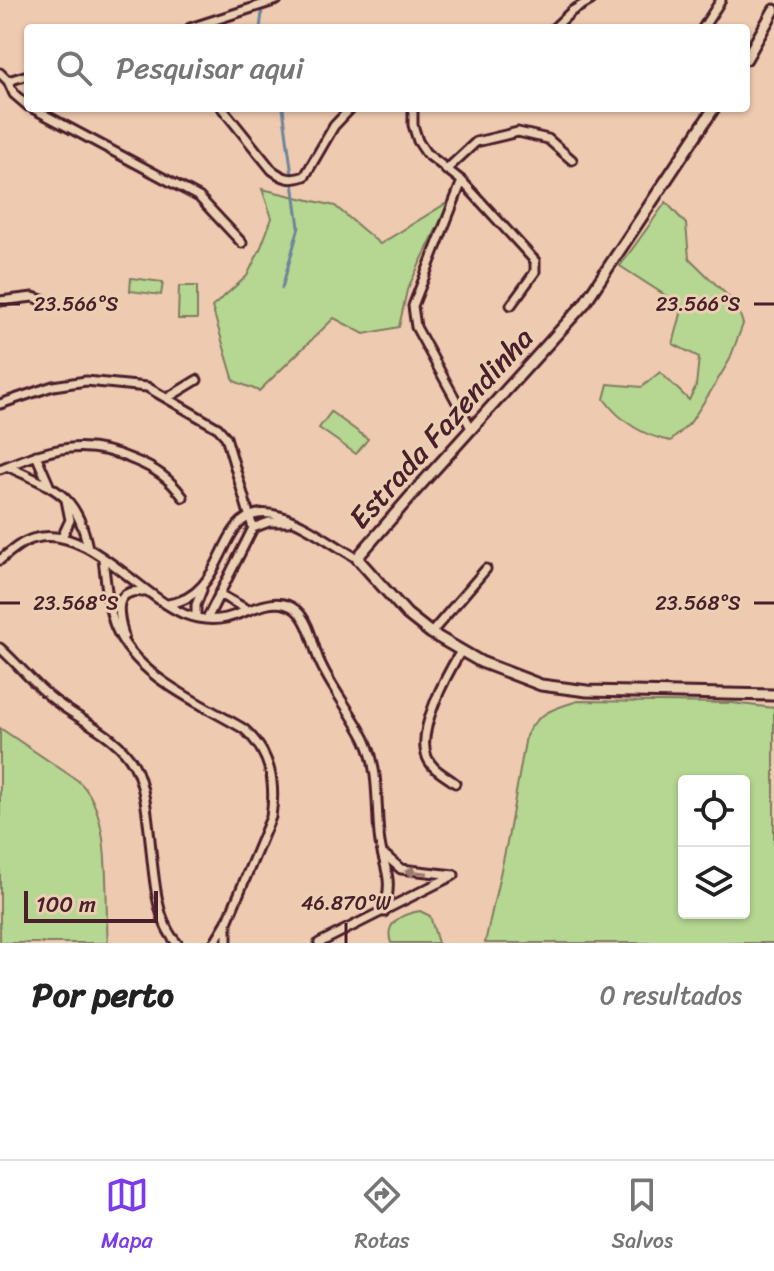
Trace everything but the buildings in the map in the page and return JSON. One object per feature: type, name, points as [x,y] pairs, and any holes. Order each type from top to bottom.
[{"type":"street","points":[[202,24],[277,0]]},
{"type":"street","points":[[558,24],[591,0]]},
{"type":"street","points":[[706,24],[721,0]]},
{"type":"street","points":[[750,52],[774,10]]},
{"type":"street","points":[[0,73],[14,94],[24,102]]},
{"type":"street","points":[[8,81],[24,76]]},
{"type":"street","points":[[39,112],[199,197],[242,243]]},
{"type":"street","points":[[225,112],[272,170],[281,177],[294,180],[305,176],[334,126],[347,112]]},
{"type":"street","points":[[413,112],[418,141],[426,153],[462,181],[535,261],[535,272],[511,305]]},
{"type":"street","name":"Estrada Fazendinha","points":[[711,112],[584,304],[357,558],[407,614],[431,633],[495,668],[541,685],[587,691],[774,695]]},
{"type":"street","points":[[446,170],[476,142],[518,132],[548,139],[572,160]]},
{"type":"street","points":[[462,181],[418,292],[413,317],[471,428]]},
{"type":"street","points":[[0,301],[33,297],[48,302]]},
{"type":"street","points":[[169,397],[197,380]]},
{"type":"street","points":[[0,404],[53,386],[86,381],[147,387],[169,397],[218,428],[226,437],[253,528]]},
{"type":"street","points":[[4,468],[36,455],[92,446],[158,470],[183,497]]},
{"type":"street","points":[[36,455],[49,485]]},
{"type":"street","points":[[4,468],[49,485],[66,498],[79,514],[88,548]]},
{"type":"street","points":[[62,537],[70,520],[66,498]]},
{"type":"street","points":[[196,617],[198,597],[232,532],[240,521],[249,517],[274,515],[293,522],[357,558]]},
{"type":"street","points":[[207,619],[253,528],[269,522],[293,522]]},
{"type":"street","points":[[232,532],[245,541]]},
{"type":"street","points":[[0,560],[35,538],[62,537],[88,548],[166,604],[196,617],[226,618],[265,605],[286,605],[304,620],[319,660],[365,739],[372,758],[377,782],[379,837],[389,881],[384,912]]},
{"type":"street","points":[[103,559],[112,615],[127,646],[147,670],[256,739],[270,768],[271,817],[228,920],[214,943]]},
{"type":"street","points":[[431,633],[486,569]]},
{"type":"street","points":[[211,577],[224,584]]},
{"type":"street","points":[[166,604],[182,602],[203,588]]},
{"type":"street","points":[[127,646],[120,600],[130,592],[147,592]]},
{"type":"street","points":[[219,594],[248,610]]},
{"type":"street","points":[[0,648],[33,683],[111,740],[134,765],[142,790],[160,909],[177,943]]},
{"type":"street","points":[[455,783],[434,768],[426,756],[424,740],[448,673],[461,651]]},
{"type":"street","points":[[319,943],[454,875],[401,869],[384,855]]},
{"type":"street","points":[[227,943],[228,920]]},
{"type":"green space","points":[[262,189],[335,206],[380,244],[450,201],[407,290],[399,327],[364,334],[334,318],[259,391],[234,381],[212,307],[247,276],[261,247],[272,218]]},
{"type":"green space","points":[[666,202],[686,224],[689,258],[737,305],[743,324],[729,361],[711,391],[690,423],[671,441],[633,427],[604,399],[608,384],[642,387],[660,372],[689,400],[696,386],[699,357],[673,344],[681,314],[677,303],[620,266]]},
{"type":"green space","points":[[131,278],[163,282],[161,295],[130,291]]},
{"type":"green space","points":[[179,286],[197,286],[197,319],[178,319]]},
{"type":"green space","points":[[331,412],[368,439],[356,454],[319,428]]},
{"type":"green space","points":[[578,701],[732,703],[774,708],[774,943],[485,943],[526,736],[535,722],[554,709]]},
{"type":"green space","points":[[0,728],[77,780],[89,793],[102,832],[108,943],[0,943]]},
{"type":"green space","points":[[420,911],[430,916],[438,943],[391,943],[392,924],[407,914]]},
{"type":"waterway","points":[[261,24],[262,13]]},
{"type":"waterway","points":[[282,288],[299,227],[284,112]]}]
